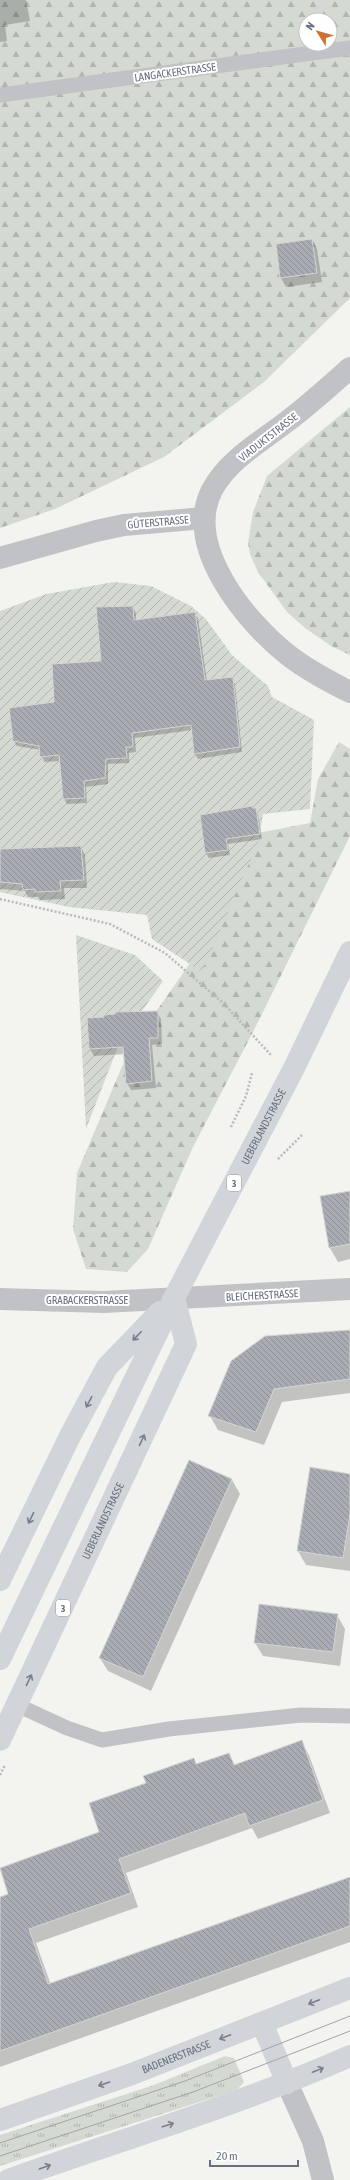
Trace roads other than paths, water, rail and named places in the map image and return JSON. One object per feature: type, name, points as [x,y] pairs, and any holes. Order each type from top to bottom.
[{"type":"main road","name":"UEBERLANDSTRASSE","points":[[0,1659],[174,1298],[294,1068],[350,952]]},
{"type":"main road","name":"UEBERLANDSTRASSE","points":[[0,1580],[70,1436],[107,1367],[174,1298]]},
{"type":"main road","name":"UEBERLANDSTRASSE","points":[[0,1740],[186,1344],[174,1298]]},
{"type":"main road","name":"BADENERSTRASSE","points":[[0,2120],[132,2074],[350,1988]]},
{"type":"main road","points":[[262,2023],[287,2083]]},
{"type":"main road","points":[[8,2180],[123,2140],[228,2106],[350,2056]]},
{"type":"street","name":"VIADUKTSTRASSE","points":[[204,518],[212,490],[220,477],[243,455],[297,413],[350,368]]},
{"type":"street","name":"GÜTERSTRASSE","points":[[0,558],[117,527],[204,518],[209,551],[219,573],[247,615],[287,654],[313,673],[350,692]]},
{"type":"street","name":"BLEICHERSTRASSE","points":[[174,1298],[350,1289]]},
{"type":"street","name":"GRABACKERSTRASSE","points":[[0,1299],[104,1302],[174,1298]]},
{"type":"street","points":[[287,2083],[312,2141],[323,2180]]},
{"type":"lane","name":"LANGACKERSTRASSE","points":[[0,95],[350,48]]},
{"type":"lane","points":[[17,1705],[67,1728],[102,1740],[169,1729],[301,1715],[350,1716]]},
{"type":"tram line","points":[[0,2143],[185,2081],[350,2016]]},
{"type":"tram line","points":[[0,2156],[193,2092],[350,2031]]}]
